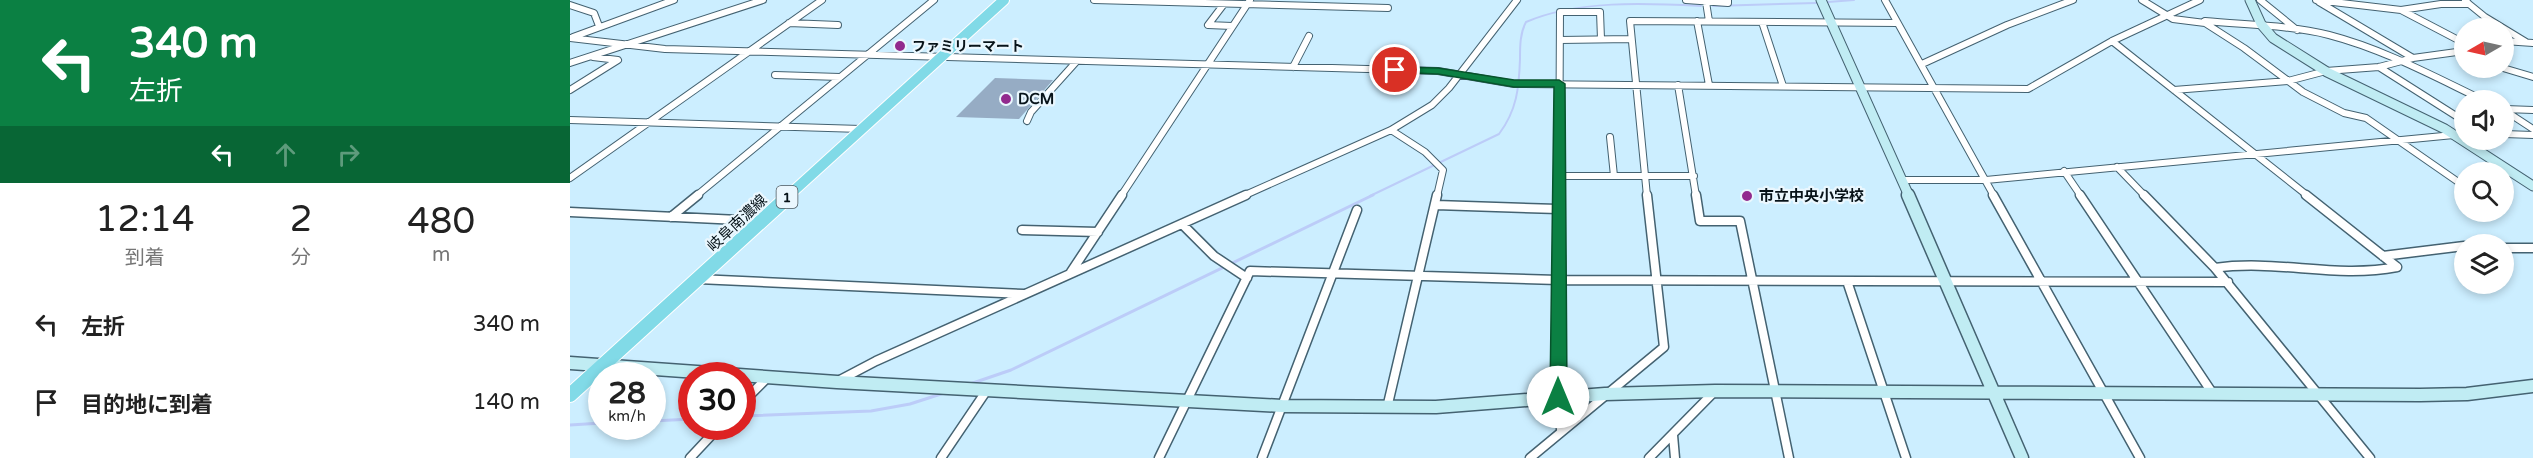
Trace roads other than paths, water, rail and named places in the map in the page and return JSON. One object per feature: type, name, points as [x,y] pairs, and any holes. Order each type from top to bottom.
[{"type":"main road","name":"岐阜南濃線","points":[[606,362],[1004,0]]},
{"type":"main road","name":"岐阜南濃線","points":[[570,395],[588,379]]},
{"type":"street","points":[[572,39],[599,26],[674,0]]},
{"type":"street","points":[[570,63],[763,0]]},
{"type":"street","points":[[570,178],[822,0]]},
{"type":"street","points":[[671,217],[934,0]]},
{"type":"street","points":[[1094,0],[1224,4],[1249,2],[1388,8]]},
{"type":"street","points":[[837,382],[876,361],[1391,130],[1432,105],[1449,88],[1517,0]]},
{"type":"street","points":[[1686,0],[1728,3],[1728,0]]},
{"type":"street","points":[[1821,0],[1902,180],[2022,458]]},
{"type":"street","points":[[1885,0],[2140,458]]},
{"type":"street","points":[[1922,64],[2007,26],[2073,0]]},
{"type":"street","points":[[2142,0],[2175,20],[2263,26],[2336,38],[2403,62],[2462,90]]},
{"type":"street","points":[[572,39],[665,49],[1438,71],[1514,84],[2028,89],[2112,41],[2200,0]]},
{"type":"street","points":[[2250,0],[2263,26],[2273,38],[2326,71],[2454,134]]},
{"type":"street","points":[[2260,0],[2298,31]]},
{"type":"street","points":[[2315,0],[2401,10],[2467,2],[2485,17],[2530,42]]},
{"type":"street","points":[[2315,0],[2413,58]]},
{"type":"street","points":[[1070,274],[1249,2]]},
{"type":"street","points":[[1706,2],[1709,21]]},
{"type":"street","points":[[573,3],[594,13],[599,26]]},
{"type":"street","points":[[1224,4],[1208,25],[1232,26]]},
{"type":"street","points":[[2401,10],[2454,38]]},
{"type":"street","points":[[1560,432],[1558,209],[1560,12],[1600,12],[1601,39]]},
{"type":"street","points":[[1530,458],[1664,347],[1655,280],[1630,21],[1897,23]]},
{"type":"street","points":[[1697,21],[1709,85]]},
{"type":"street","points":[[2203,21],[2310,97],[2350,116],[2366,118],[2454,179]]},
{"type":"street","points":[[1762,22],[1783,86]]},
{"type":"street","points":[[789,23],[838,25]]},
{"type":"street","points":[[1293,67],[1309,36]]},
{"type":"street","points":[[1560,40],[1631,39]]},
{"type":"street","points":[[2112,41],[2397,267],[2372,273],[2306,271],[2252,264],[2215,267]]},
{"type":"street","points":[[2514,41],[2530,42]]},
{"type":"street","points":[[2174,90],[2290,81],[2326,71],[2379,67],[2413,58],[2454,52]]},
{"type":"street","points":[[570,58],[618,60],[570,90]]},
{"type":"street","points":[[1027,121],[1031,112],[1076,62]]},
{"type":"street","points":[[2379,67],[2454,115]]},
{"type":"street","points":[[2514,71],[2533,77]]},
{"type":"street","points":[[776,75],[840,77]]},
{"type":"street","points":[[1678,85],[1700,221],[1740,221],[1789,458]]},
{"type":"street","points":[[2514,110],[2533,110]]},
{"type":"street","points":[[2514,117],[2533,129]]},
{"type":"street","points":[[570,120],[861,129]]},
{"type":"street","points":[[1387,408],[1443,170],[1425,152],[1391,130]]},
{"type":"street","points":[[1902,180],[1986,180],[2454,134]]},
{"type":"street","points":[[2514,134],[2533,135]]},
{"type":"street","points":[[1610,137],[1614,176]]},
{"type":"street","points":[[2477,150],[2533,186]]},
{"type":"street","points":[[2117,167],[2215,267],[2370,458]]},
{"type":"street","points":[[2064,171],[2213,394]]},
{"type":"street","points":[[1559,176],[1694,176]]},
{"type":"street","points":[[1436,205],[1558,209]]},
{"type":"street","points":[[1262,458],[1357,210]]},
{"type":"street","points":[[570,212],[761,221]]},
{"type":"street","points":[[1183,225],[1214,256],[1247,278]]},
{"type":"street","points":[[1022,230],[1098,232]]},
{"type":"street","points":[[2383,256],[2454,247]]},
{"type":"street","points":[[2514,248],[2533,248]]},
{"type":"street","points":[[1159,458],[1250,271],[1558,280],[2228,282]]},
{"type":"street","points":[[698,279],[1026,294]]},
{"type":"street","points":[[1846,281],[1906,458]]},
{"type":"street","points":[[570,363],[588,364]]},
{"type":"street","points":[[666,370],[1187,402],[1387,408],[1436,407],[1605,394],[1715,391],[2468,394],[2533,386]]},
{"type":"street","points":[[756,389],[768,377]]},
{"type":"street","points":[[940,458],[986,390]]},
{"type":"street","points":[[1648,458],[1715,391]]},
{"type":"street","points":[[1673,435],[1675,458]]},
{"type":"street","points":[[690,458],[707,440]]},
{"type":"waterway","points":[[1828,2],[1854,0]]},
{"type":"waterway","points":[[1713,6],[1816,3]]},
{"type":"waterway","points":[[1370,196],[1499,134],[1510,116],[1516,98],[1521,40],[1526,22],[1546,15],[1589,6],[1634,4],[1701,6]]},
{"type":"waterway","points":[[970,384],[1011,370],[1373,195]]},
{"type":"waterway","points":[[756,415],[871,411],[910,404],[944,393]]},
{"type":"waterway","points":[[666,420],[678,420]]},
{"type":"waterway","points":[[570,425],[588,424]]},
{"type":"place","name":"ファミリーマート","points":[[900,46]]},
{"type":"place","name":"DCM","points":[[1006,99]]},
{"type":"place","name":"市立中央小学校","points":[[1747,196]]}]
